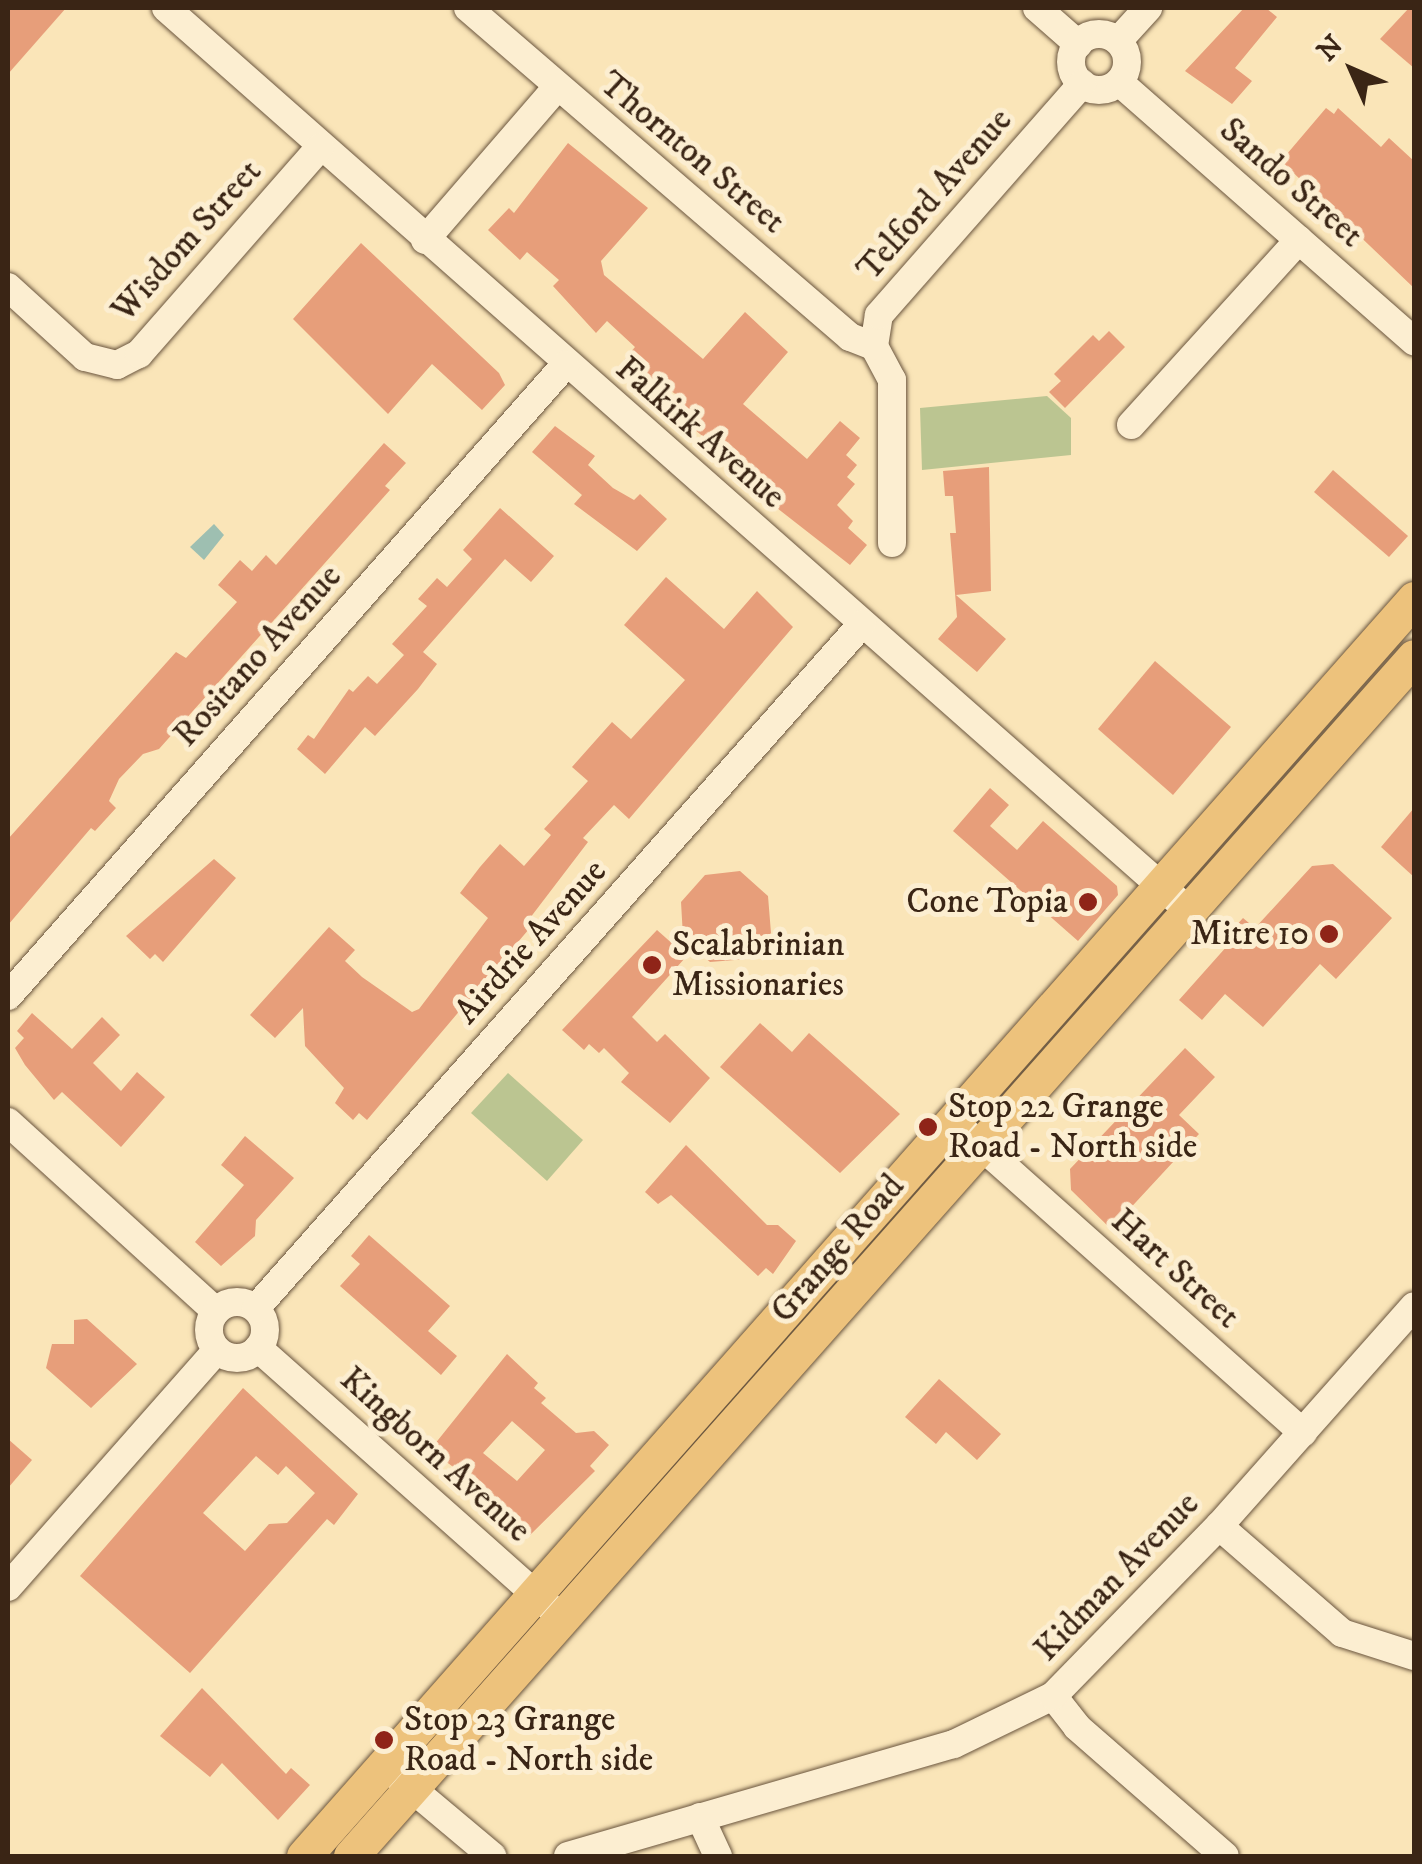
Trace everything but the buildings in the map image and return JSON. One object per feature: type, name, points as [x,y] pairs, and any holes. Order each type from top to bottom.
[{"type":"main road","name":"Grange Road","points":[[351,1856],[398,1777],[537,1594],[1160,885],[1408,618]]},
{"type":"main road","name":"Grange Road","points":[[304,1856],[398,1777],[563,1618],[1414,656]]},
{"type":"street","name":"Falkirk Avenue","points":[[166,8],[565,365],[1189,911]]},
{"type":"street","name":"Thornton Street","points":[[468,8],[850,337],[874,346]]},
{"type":"street","points":[[1037,8],[1078,44]]},
{"type":"street","points":[[1118,41],[1148,8]]},
{"type":"street","points":[[1093,35],[1118,41],[1127,66],[1118,82],[1097,90],[1082,84],[1072,70],[1078,44],[1093,35]]},
{"type":"street","name":"Sando Street","points":[[1118,82],[1414,342]]},
{"type":"street","name":"Telford Avenue","points":[[874,346],[879,315],[1082,84]]},
{"type":"street","points":[[425,240],[557,87]]},
{"type":"street","name":"Wisdom Street","points":[[8,287],[85,357],[117,365],[139,354],[320,147]]},
{"type":"street","points":[[1131,425],[1300,240]]},
{"type":"street","points":[[874,346],[892,380],[892,543]]},
{"type":"street","name":"Rositano Avenue","points":[[8,996],[565,365]]},
{"type":"street","name":"Airdrie Avenue","points":[[256,1308],[862,624]]},
{"type":"street","name":"Hart Street","points":[[952,1120],[1303,1433]]},
{"type":"street","points":[[8,1122],[216,1311]]},
{"type":"street","points":[[237,1302],[256,1308],[266,1330],[258,1348],[237,1358],[217,1350],[209,1329],[216,1311],[237,1302]]},
{"type":"street","name":"Kidman Avenue","points":[[568,1856],[954,1744],[1053,1696],[1219,1526],[1414,1306]]},
{"type":"street","name":"Kingborn Avenue","points":[[258,1348],[563,1618]]},
{"type":"street","points":[[8,1587],[217,1350]]},
{"type":"street","points":[[1219,1526],[1342,1633],[1414,1656]]},
{"type":"street","points":[[1053,1696],[1088,1737],[1224,1856]]},
{"type":"street","points":[[398,1777],[492,1856]]},
{"type":"street","points":[[700,1817],[718,1856]]},
{"type":"green space","points":[[1047,396],[1071,418],[1071,455],[922,470],[920,408]]},
{"type":"green space","points":[[508,1073],[583,1140],[547,1181],[471,1113]]},
{"type":"shaded area","points":[[214,524],[224,535],[204,560],[190,547]]},
{"type":"place","name":"Cone Topia","points":[[1088,902]]},
{"type":"place","name":"Mitre 10","points":[[1329,934]]},
{"type":"place","name":"Scalabrinian Missionaries","points":[[652,965]]},
{"type":"place","name":"Stop 22 Grange Road - North side","points":[[928,1127]]},
{"type":"place","name":"Stop 23 Grange Road - North side","points":[[384,1740]]}]
